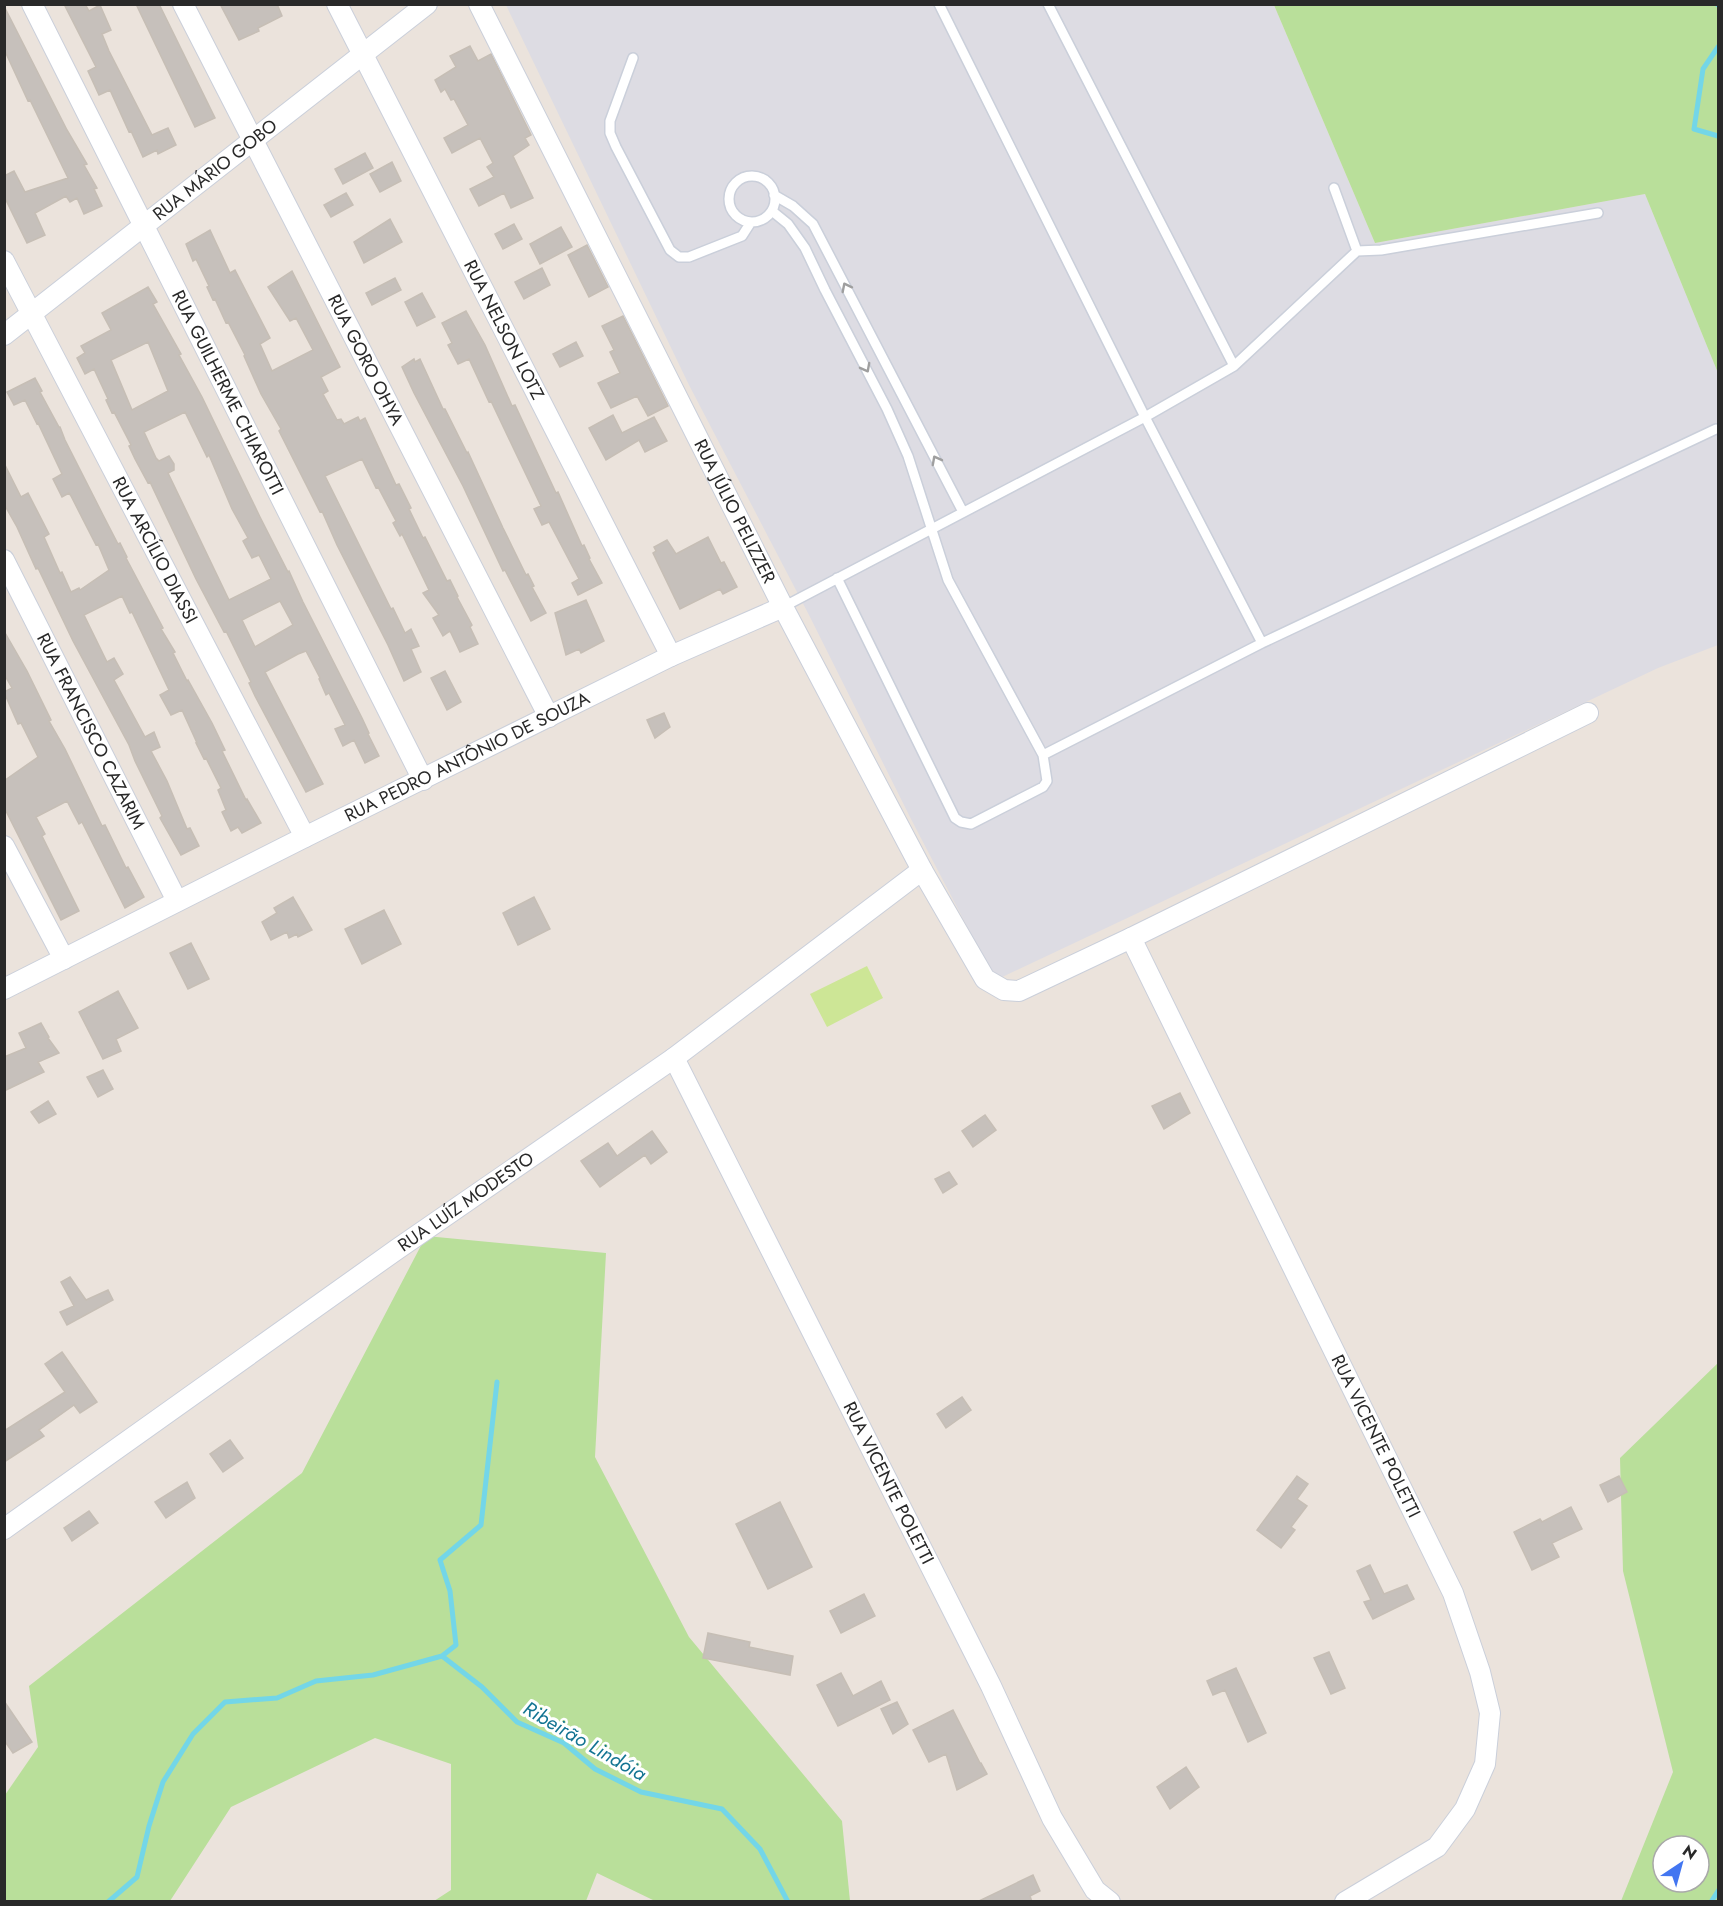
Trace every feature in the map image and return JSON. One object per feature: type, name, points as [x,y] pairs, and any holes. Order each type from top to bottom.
[{"type":"street","name":"RUA GUILHERME CHIAROTTI","points":[[32,4],[423,780]]},
{"type":"street","name":"RUA GORO OHYA","points":[[183,4],[549,717]]},
{"type":"street","name":"RUA NELSON LOTZ","points":[[337,4],[671,656]]},
{"type":"street","name":"RUA MÁRIO GOBO","points":[[4,335],[427,4]]},
{"type":"street","name":"RUA JÚLIO PELIZZER","points":[[479,4],[783,607],[922,870],[985,979],[1004,990],[1019,991],[1131,938]]},
{"type":"street","name":"RUA ARCÍLIO DIASSI","points":[[4,261],[304,837]]},
{"type":"street","name":"RUA FRANCISCO CAZARIM","points":[[4,560],[177,902]]},
{"type":"street","name":"RUA PEDRO ANTÔNIO DE SOUZA","points":[[4,989],[304,837],[671,656],[783,607]]},
{"type":"street","points":[[1131,938],[1588,713]]},
{"type":"street","points":[[4,846],[64,959]]},
{"type":"street","name":"RUA LUÍZ MODESTO","points":[[4,1529],[396,1250],[674,1058],[922,870]]},
{"type":"street","name":"RUA VICENTE POLETTI","points":[[1131,938],[1453,1593],[1480,1672],[1490,1713],[1485,1764],[1465,1809],[1437,1847],[1346,1902]]},
{"type":"street","name":"RUA VICENTE POLETTI","points":[[674,1058],[991,1686],[1052,1818],[1095,1890],[1110,1902]]},
{"type":"lane","points":[[939,4],[1145,417],[1262,643]]},
{"type":"lane","points":[[1048,4],[1234,366]]},
{"type":"lane","points":[[633,58],[610,121],[610,133],[670,250],[679,256],[689,257],[742,236],[752,222]]},
{"type":"lane","points":[[752,176],[767,181],[774,195],[775,203],[772,211],[767,217],[752,222],[736,217],[731,210],[728,195],[731,187],[744,177],[752,176]]},
{"type":"lane","points":[[1334,188],[1357,251],[1381,250],[1598,213]]},
{"type":"lane","points":[[774,195],[805,214],[813,224],[963,512]]},
{"type":"lane","points":[[772,211],[788,224],[805,248],[887,409],[908,456],[948,580],[1043,755],[1047,780],[1043,787],[971,824],[955,818],[837,578]]},
{"type":"lane","name":"RUA PEDRO ANTÔNIO DE SOUZA","points":[[783,607],[1145,417],[1234,366],[1357,251]]},
{"type":"lane","points":[[1043,755],[1262,643],[1716,429]]},
{"type":"shaded area","points":[[506,5],[1274,5],[1375,243],[1645,194],[1718,373],[1718,645],[1658,668],[1000,978],[992,974],[689,385]]},
{"type":"green space","points":[[1274,5],[1718,5],[1718,373],[1645,194],[1375,243]]},
{"type":"green space","points":[[867,966],[883,998],[827,1027],[810,994]]},
{"type":"green space","points":[[426,1236],[606,1253],[595,1457],[689,1637],[842,1821],[850,1901],[655,1901],[597,1873],[586,1901],[434,1901],[451,1890],[451,1764],[375,1738],[231,1807],[170,1901],[5,1902],[5,1795],[38,1747],[29,1686],[302,1473]]},
{"type":"green space","points":[[1718,1363],[1718,1901],[1621,1901],[1673,1772],[1623,1571],[1620,1458]]},
{"type":"building","points":[[64,4],[85,4],[89,11],[100,5],[111,30],[102,34],[152,135],[168,128],[176,145],[158,154],[157,150],[143,157],[110,90],[99,95],[88,71],[96,67]]},
{"type":"building","points":[[136,4],[159,4],[215,118],[195,127]]},
{"type":"building","points":[[220,4],[277,4],[282,16],[258,28],[259,31],[239,40]]},
{"type":"building","points":[[4,6],[67,130],[87,164],[84,165],[97,188],[94,189],[102,206],[84,214],[77,198],[70,202],[66,196],[35,213],[45,235],[27,243],[4,196],[4,176],[14,171],[25,192],[68,178],[4,49]]},
{"type":"building","points":[[470,46],[478,61],[491,54],[531,135],[525,138],[529,145],[513,156],[533,198],[511,208],[504,193],[479,206],[470,189],[494,177],[487,167],[493,163],[480,138],[452,153],[444,138],[468,125],[454,99],[451,100],[445,89],[441,92],[435,80],[456,67],[450,56]]},
{"type":"building","points":[[365,153],[373,168],[343,184],[335,169]]},
{"type":"building","points":[[392,162],[401,181],[380,192],[370,174]]},
{"type":"building","points":[[346,193],[353,205],[331,217],[324,205]]},
{"type":"building","points":[[390,219],[402,242],[364,263],[354,242]]},
{"type":"building","points":[[514,224],[522,239],[503,249],[495,234]]},
{"type":"building","points":[[561,227],[572,247],[540,264],[530,244]]},
{"type":"building","points":[[210,230],[230,273],[235,270],[270,338],[260,344],[272,371],[313,350],[296,318],[290,321],[268,287],[292,271],[340,367],[321,377],[328,391],[323,394],[337,420],[341,419],[344,424],[358,417],[360,421],[365,418],[396,485],[399,484],[411,508],[409,509],[423,538],[425,537],[447,581],[450,580],[458,596],[478,644],[460,652],[450,631],[443,636],[433,618],[439,615],[423,593],[429,590],[402,534],[400,536],[393,523],[396,521],[362,459],[325,476],[391,609],[393,608],[405,633],[411,629],[419,646],[411,649],[421,672],[404,681],[322,511],[320,512],[279,431],[281,429],[261,394],[245,355],[215,299],[213,300],[196,259],[193,261],[186,244]]},
{"type":"building","points":[[587,245],[608,287],[589,297],[568,255]]},
{"type":"building","points":[[542,268],[550,285],[524,299],[515,282]]},
{"type":"building","points":[[395,278],[401,290],[372,305],[366,293]]},
{"type":"building","points":[[148,287],[157,302],[153,304],[181,354],[179,355],[289,571],[379,756],[365,763],[354,740],[343,746],[335,729],[345,725],[329,693],[326,695],[306,651],[298,654],[265,672],[323,784],[306,792],[255,696],[249,683],[251,682],[226,631],[224,632],[196,579],[150,482],[148,483],[135,459],[129,446],[131,445],[114,412],[112,413],[94,369],[85,374],[77,358],[85,353],[81,346],[111,330],[102,313]],"holes":[[[148,342],[168,391],[132,410],[111,360]],[[185,412],[207,457],[209,455],[232,509],[248,538],[243,541],[252,558],[259,555],[271,579],[229,600],[168,473],[174,470],[174,464],[169,456],[159,461],[156,458],[144,432]],[[280,601],[293,625],[255,647],[242,620]]]},
{"type":"building","points":[[422,293],[435,317],[417,326],[405,302]]},
{"type":"building","points":[[466,311],[602,583],[578,595],[572,583],[579,579],[549,522],[542,525],[534,509],[541,506],[491,401],[489,402],[469,359],[458,364],[448,345],[452,343],[442,323]]},
{"type":"building","points":[[623,316],[668,406],[648,416],[637,396],[611,408],[598,383],[620,373],[610,352],[614,350],[602,326]]},
{"type":"building","points":[[576,342],[583,356],[560,367],[553,354]]},
{"type":"building","points":[[414,359],[415,362],[420,359],[443,409],[468,452],[526,575],[528,574],[534,586],[532,587],[546,613],[531,621],[505,570],[503,571],[463,486],[402,367]]},
{"type":"building","points":[[35,378],[42,391],[40,392],[163,628],[161,629],[175,652],[173,653],[187,681],[212,723],[225,750],[222,751],[246,800],[261,823],[242,833],[238,827],[231,831],[222,812],[226,810],[218,790],[221,788],[196,743],[182,710],[171,715],[160,695],[169,690],[122,596],[84,615],[107,662],[114,658],[123,674],[114,680],[145,737],[154,732],[160,747],[151,751],[167,781],[187,829],[190,828],[199,846],[181,855],[160,818],[162,816],[129,745],[73,641],[4,504],[4,463],[21,497],[28,493],[49,534],[44,537],[71,592],[79,588],[80,590],[109,570],[98,544],[96,545],[71,496],[69,493],[62,497],[53,479],[62,474],[25,400],[14,405],[7,392]]},
{"type":"building","points":[[613,415],[622,433],[654,417],[667,441],[645,452],[639,440],[606,460],[589,428]]},
{"type":"building","points":[[708,537],[737,587],[723,594],[720,589],[680,609],[653,553],[656,551],[654,547],[667,540],[676,554]]},
{"type":"building","points":[[586,600],[604,641],[581,653],[579,649],[566,655],[555,613]]},
{"type":"building","points":[[4,631],[27,671],[51,720],[49,721],[102,826],[105,825],[126,868],[128,867],[144,897],[125,908],[82,822],[79,824],[67,801],[36,817],[45,834],[42,836],[79,911],[61,920],[4,807],[4,781],[38,757],[21,723],[18,724],[4,692],[12,688],[4,674]]},
{"type":"building","points":[[445,671],[461,702],[447,710],[431,678]]},
{"type":"building","points":[[664,713],[670,727],[655,738],[647,720]]},
{"type":"building","points":[[293,897],[312,930],[298,937],[297,934],[289,938],[287,932],[271,940],[262,922],[277,913],[274,908]]},
{"type":"building","points":[[534,897],[550,929],[518,945],[503,913]]},
{"type":"building","points":[[384,910],[401,944],[362,964],[345,929]]},
{"type":"building","points":[[191,943],[209,979],[188,989],[170,953]]},
{"type":"building","points":[[118,991],[138,1028],[116,1039],[121,1051],[103,1059],[79,1012]]},
{"type":"building","points":[[41,1023],[59,1053],[38,1062],[44,1072],[4,1091],[4,1057],[26,1048],[19,1033]]},
{"type":"building","points":[[103,1070],[113,1089],[98,1097],[87,1077]]},
{"type":"building","points":[[1180,1093],[1190,1113],[1164,1129],[1152,1106]]},
{"type":"building","points":[[48,1101],[56,1114],[39,1123],[31,1112]]},
{"type":"building","points":[[985,1115],[996,1130],[973,1147],[962,1131]]},
{"type":"building","points":[[652,1131],[667,1152],[651,1164],[645,1155],[600,1187],[581,1161],[608,1143],[617,1156]]},
{"type":"building","points":[[949,1172],[957,1184],[943,1193],[935,1179]]},
{"type":"building","points":[[70,1277],[86,1300],[108,1290],[113,1300],[67,1325],[60,1312],[74,1306],[61,1282]]},
{"type":"building","points":[[62,1352],[97,1402],[80,1413],[74,1405],[39,1430],[44,1436],[4,1462],[4,1431],[65,1392],[45,1364]]},
{"type":"building","points":[[962,1397],[971,1410],[946,1428],[937,1414]]},
{"type":"building","points":[[230,1440],[243,1458],[223,1472],[210,1454]]},
{"type":"building","points":[[1297,1476],[1308,1484],[1297,1499],[1307,1506],[1291,1527],[1295,1530],[1281,1548],[1257,1530]]},
{"type":"building","points":[[1619,1476],[1627,1492],[1608,1502],[1600,1485]]},
{"type":"building","points":[[187,1482],[195,1498],[166,1518],[155,1502]]},
{"type":"building","points":[[780,1502],[812,1567],[768,1589],[736,1524]]},
{"type":"building","points":[[1571,1507],[1582,1529],[1552,1543],[1559,1557],[1532,1570],[1514,1532],[1540,1519],[1542,1522]]},
{"type":"building","points":[[89,1511],[98,1523],[72,1541],[64,1528]]},
{"type":"building","points":[[1370,1565],[1384,1594],[1407,1585],[1414,1599],[1373,1619],[1364,1602],[1371,1600],[1357,1571]]},
{"type":"building","points":[[864,1594],[875,1616],[841,1633],[830,1611]]},
{"type":"building","points":[[708,1633],[750,1642],[749,1647],[793,1656],[790,1675],[703,1658]]},
{"type":"building","points":[[1329,1652],[1345,1688],[1331,1694],[1314,1658]]},
{"type":"building","points":[[1236,1668],[1266,1733],[1248,1742],[1225,1690],[1213,1695],[1207,1681]]},
{"type":"building","points":[[841,1673],[853,1696],[881,1681],[890,1700],[838,1726],[817,1685]]},
{"type":"building","points":[[4,1701],[32,1742],[13,1753],[4,1740]]},
{"type":"building","points":[[897,1702],[908,1724],[893,1734],[881,1709]]},
{"type":"building","points":[[953,1710],[987,1774],[957,1790],[946,1754],[929,1762],[913,1730]]},
{"type":"building","points":[[1186,1767],[1199,1787],[1170,1809],[1157,1787]]},
{"type":"building","points":[[1033,1875],[1040,1891],[1030,1896],[1032,1902],[977,1902]]},
{"type":"waterway","name":"Ribeirão Lindóia","points":[[1718,47],[1703,69],[1694,129],[1718,136]]},
{"type":"waterway","points":[[442,1656],[456,1645],[450,1591],[440,1560],[481,1525],[497,1382]]},
{"type":"waterway","name":"Ribeirão Lindóia","points":[[108,1902],[137,1877],[149,1826],[163,1782],[193,1734],[225,1702],[277,1698],[316,1681],[373,1675],[442,1656],[482,1687],[517,1722],[564,1743],[595,1769],[641,1792],[722,1809],[760,1849],[788,1902]]},
{"type":"waterway","name":"Ribeirão Lindóia","points":[[1711,1902],[1718,1891]]}]
